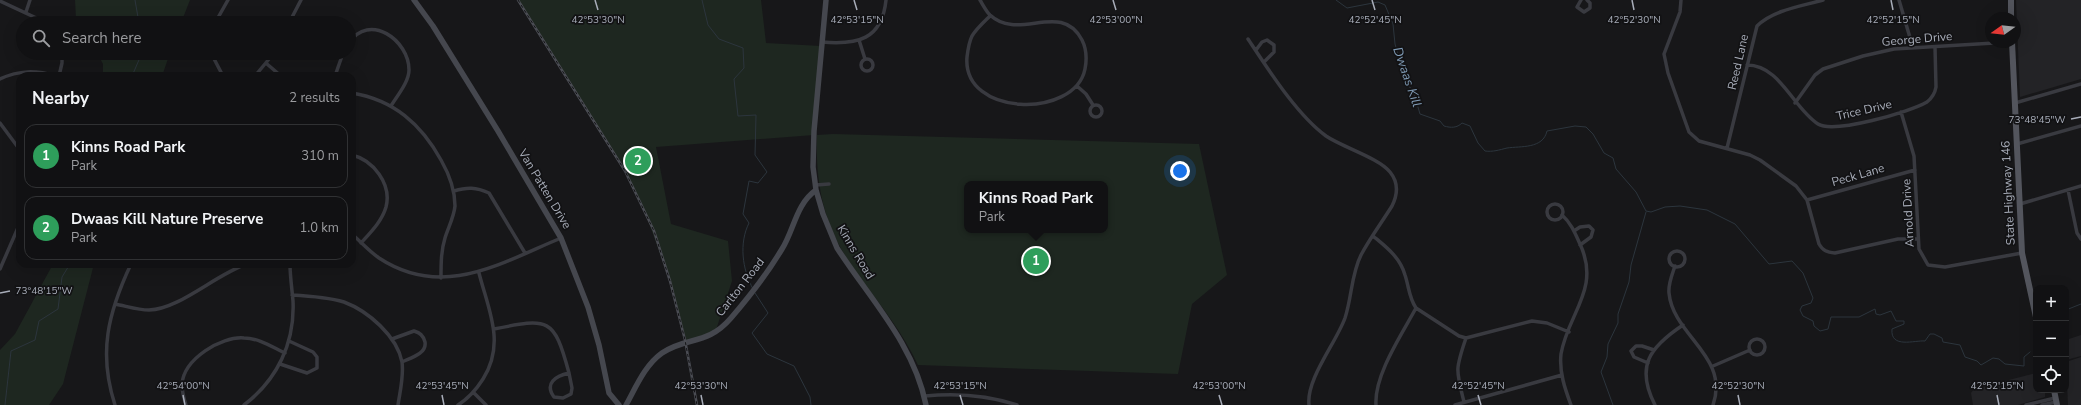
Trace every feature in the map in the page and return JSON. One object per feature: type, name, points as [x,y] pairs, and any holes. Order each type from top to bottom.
[{"type":"main road","points":[[2010,0],[2011,12]]},
{"type":"main road","name":"State Highway 146","points":[[2012,48],[2022,253],[2033,303]]},
{"type":"street","points":[[26,12],[30,0]]},
{"type":"street","points":[[219,16],[228,0]]},
{"type":"street","points":[[293,16],[301,0]]},
{"type":"street","name":"Van Patten Drive","points":[[414,0],[433,26],[498,131],[561,238],[588,307],[599,345],[609,393],[619,405]]},
{"type":"street","name":"Kinns Road","points":[[826,0],[813,150],[816,188],[823,214],[838,248],[900,337],[912,362],[925,396],[926,405]]},
{"type":"street","points":[[822,42],[836,43],[859,40],[870,34],[876,29],[884,13],[886,0]]},
{"type":"street","points":[[980,0],[990,16],[1012,25],[1056,19],[1067,22],[1077,31],[1086,52],[1084,74],[1077,86],[1072,91],[1053,102],[1014,103],[996,100],[976,87],[968,74],[968,48],[972,36],[990,16]]},
{"type":"street","points":[[1581,0],[1578,7],[1584,12],[1590,8],[1587,0]]},
{"type":"street","points":[[1681,0],[1680,12],[1664,54],[1668,73],[1689,132],[1699,141],[1750,155],[1770,166],[1796,186],[1807,200],[1819,244],[1822,249],[1828,252],[1835,253],[1898,239],[1918,239]]},
{"type":"street","name":"Reed Lane","points":[[1727,148],[1755,32],[1762,21],[1782,12],[1823,0]]},
{"type":"street","points":[[1899,0],[1913,48]]},
{"type":"street","points":[[0,1],[34,16]]},
{"type":"street","points":[[356,36],[359,33],[378,30],[394,38],[406,58],[409,69],[403,86],[391,106]]},
{"type":"street","points":[[1248,38],[1298,108],[1322,132],[1388,169],[1392,174],[1397,188],[1396,197],[1356,267],[1345,318],[1314,381],[1309,395],[1310,405]]},
{"type":"street","points":[[859,40],[865,59]]},
{"type":"street","points":[[1256,50],[1262,42],[1267,40],[1274,45],[1274,52],[1265,61]]},
{"type":"street","name":"George Drive","points":[[1795,103],[1815,75],[1823,69],[1863,56],[1894,49],[1985,44]]},
{"type":"street","name":"Trice Drive","points":[[1747,65],[1764,69],[1773,75],[1795,103],[1810,118],[1826,127],[1854,124],[1901,112],[1928,101],[1935,92],[1935,47]]},
{"type":"street","points":[[59,72],[62,60]]},
{"type":"street","points":[[214,60],[220,72]]},
{"type":"street","points":[[259,72],[270,60]]},
{"type":"street","points":[[336,72],[341,60]]},
{"type":"street","points":[[267,64],[276,72]]},
{"type":"street","points":[[0,79],[16,73]]},
{"type":"street","points":[[2015,103],[2081,84]]},
{"type":"street","points":[[1077,86],[1086,94],[1093,105]]},
{"type":"street","points":[[356,94],[376,99],[391,106],[408,118],[428,139],[446,169],[454,191],[454,208],[442,253],[441,278]]},
{"type":"street","name":"Arnold Drive","points":[[1901,112],[1914,156],[1918,239],[1922,256],[1928,265],[1934,267],[2022,253]]},
{"type":"street","points":[[0,123],[16,145]]},
{"type":"street","points":[[2016,144],[2081,126]]},
{"type":"street","points":[[356,156],[368,160],[375,168],[381,178],[386,193],[386,208],[381,218],[361,243]]},
{"type":"street","name":"Peck Lane","points":[[1807,200],[1915,170]]},
{"type":"street","points":[[816,188],[829,184]]},
{"type":"street","points":[[2019,204],[2081,186]]},
{"type":"street","points":[[454,191],[471,187],[479,188],[489,194],[525,253]]},
{"type":"street","name":"Carlton Road","points":[[626,405],[643,373],[657,357],[671,348],[711,336],[730,320],[751,294],[783,247],[804,200],[816,188]]},
{"type":"street","points":[[2068,190],[2077,233],[2081,239]]},
{"type":"street","points":[[1562,216],[1556,220],[1551,219],[1547,214],[1548,208],[1552,205],[1558,205],[1562,209],[1562,216],[1574,231],[1587,266],[1585,293],[1569,332],[1562,354],[1562,375],[1570,405]]},
{"type":"street","points":[[1574,231],[1585,226],[1590,226],[1593,230],[1591,237],[1580,245]]},
{"type":"street","points":[[0,269],[16,232]]},
{"type":"street","points":[[1373,236],[1394,254],[1400,262],[1406,276],[1412,302],[1416,308],[1452,333],[1466,338],[1532,321],[1547,323],[1569,332]]},
{"type":"street","points":[[356,238],[380,259],[397,267],[417,274],[441,278],[458,277],[479,272],[561,238]]},
{"type":"street","points":[[1678,251],[1682,253],[1685,259],[1682,265],[1675,266],[1669,258],[1672,253],[1678,251]]},
{"type":"street","points":[[1675,266],[1670,282],[1670,296],[1675,313],[1713,366],[1716,384],[1713,405]]},
{"type":"street","points":[[115,405],[109,385],[106,363],[108,333],[116,304],[130,268]]},
{"type":"street","points":[[116,304],[149,310],[172,304],[238,268]]},
{"type":"street","points":[[244,405],[266,385],[280,364],[289,342],[293,312],[290,268]]},
{"type":"street","points":[[458,405],[474,393],[486,374],[493,356],[495,341],[494,329],[479,272]]},
{"type":"street","points":[[292,295],[325,298],[349,304],[373,321],[392,339],[402,362],[398,405]]},
{"type":"street","points":[[1376,405],[1377,393],[1383,373],[1416,308]]},
{"type":"street","points":[[494,329],[527,322],[550,328],[556,332],[559,339],[569,373],[572,388],[571,394],[563,398],[554,397],[550,389],[550,384],[555,377],[569,373]]},
{"type":"street","points":[[1655,405],[1650,395],[1645,376],[1648,363],[1654,350],[1661,341],[1683,325]]},
{"type":"street","points":[[392,339],[414,331],[422,335],[425,345],[421,353],[402,362]]},
{"type":"street","points":[[186,405],[182,384],[188,368],[200,356],[219,344],[233,339],[252,338],[284,353]]},
{"type":"street","points":[[1464,402],[1458,380],[1457,364],[1466,338]]},
{"type":"street","points":[[1755,339],[1764,344],[1764,350],[1761,354],[1754,354],[1750,350],[1750,343],[1755,339]]},
{"type":"street","points":[[280,364],[307,373],[317,368],[317,357],[314,352],[289,342]]},
{"type":"street","points":[[1648,363],[1634,357],[1631,351],[1636,346],[1642,346],[1654,350]]},
{"type":"street","points":[[1713,366],[1750,350]]},
{"type":"street","points":[[1455,405],[1562,375]]},
{"type":"street","points":[[474,393],[486,405]]},
{"type":"street","points":[[925,396],[962,394],[1003,400],[1017,405]]},
{"type":"street","points":[[2026,405],[2056,402]]},
{"type":"street","points":[[2042,405],[2056,402]]},
{"type":"shaded area","points":[[75,0],[190,0],[184,16],[76,16]]},
{"type":"shaded area","points":[[517,0],[761,0],[766,43],[821,46],[814,135],[656,147],[671,224],[728,241],[732,281],[715,333],[687,343],[671,284],[645,212],[627,175]]},
{"type":"shaded area","points":[[2016,0],[2081,0],[2081,79],[2020,97],[2018,48],[2021,48],[2021,12],[2016,12]]},
{"type":"shaded area","points":[[101,60],[168,60],[163,72],[103,72],[103,64]]},
{"type":"shaded area","points":[[833,134],[1199,144],[1227,275],[1192,304],[1178,374],[918,365],[899,331],[849,262],[839,245],[825,211],[818,175],[817,135]]},
{"type":"shaded area","points":[[51,268],[93,268],[63,384],[49,405],[0,405],[0,350],[15,334]]},
{"type":"shaded area","points":[[2081,335],[2081,356],[2069,359],[2069,339]]},
{"type":"shaded area","points":[[2081,357],[2081,405],[2068,405],[2069,361]]},
{"type":"shaded area","points":[[2033,374],[2033,393],[2045,393],[2045,397],[2018,405],[1973,405],[1971,393],[1974,389]]},
{"type":"waterway","points":[[135,0],[138,16]]},
{"type":"waterway","points":[[702,0],[708,25],[719,39],[743,48],[744,68],[734,79],[738,116],[756,115],[755,155],[767,172],[758,183],[749,181],[743,214],[749,223],[743,247],[744,265],[753,289]]},
{"type":"waterway","name":"Dwaas Kill","points":[[1336,0],[1347,8],[1378,2],[1385,5],[1393,24],[1395,44],[1407,85],[1413,90],[1420,114],[1440,121],[1447,127],[1456,127],[1462,123],[1470,126],[1478,143],[1485,151],[1531,146],[1541,141],[1545,137],[1547,131],[1575,126],[1586,127],[1593,134],[1604,153],[1613,158],[1616,169],[1636,192],[1646,211],[1651,212],[1665,207],[1680,206],[1707,210],[1735,224],[1769,264],[1792,261],[1803,273],[1813,298],[1811,303],[1802,306],[1800,310],[1803,316],[1813,321],[1814,326],[1820,331],[1828,329],[1831,317],[1859,317],[1875,309],[1876,314],[1880,315],[1891,311],[1896,321],[1904,321],[1904,324],[1892,329],[1892,335],[1895,339],[1904,342],[1925,341],[1930,334],[1934,334],[1942,338],[1943,342],[1960,345],[1965,357],[1977,361],[1981,365],[1993,358],[1999,359],[2005,364],[2024,366],[2024,357],[2030,352]]},
{"type":"waterway","points":[[134,72],[139,60]]},
{"type":"waterway","points":[[1613,405],[1601,372],[1607,357],[1608,344],[1618,323],[1618,314],[1629,282],[1631,265],[1646,212]]},
{"type":"waterway","points":[[5,405],[11,351],[35,340],[39,321],[58,309],[62,277],[68,268]]},
{"type":"waterway","points":[[755,293],[768,313],[752,333],[767,354],[794,366],[810,397],[811,405]]},
{"type":"waterway","name":"Dwaas Kill","points":[[2069,309],[2081,304]]},
{"type":"railway","points":[[518,0],[625,171],[654,231],[670,281],[685,340],[697,405]]},
{"type":"place","name":"Dwaas Kill Nature Preserve","points":[[638,161]]},
{"type":"place","name":"Kinns Road Park","points":[[1036,261]]}]
